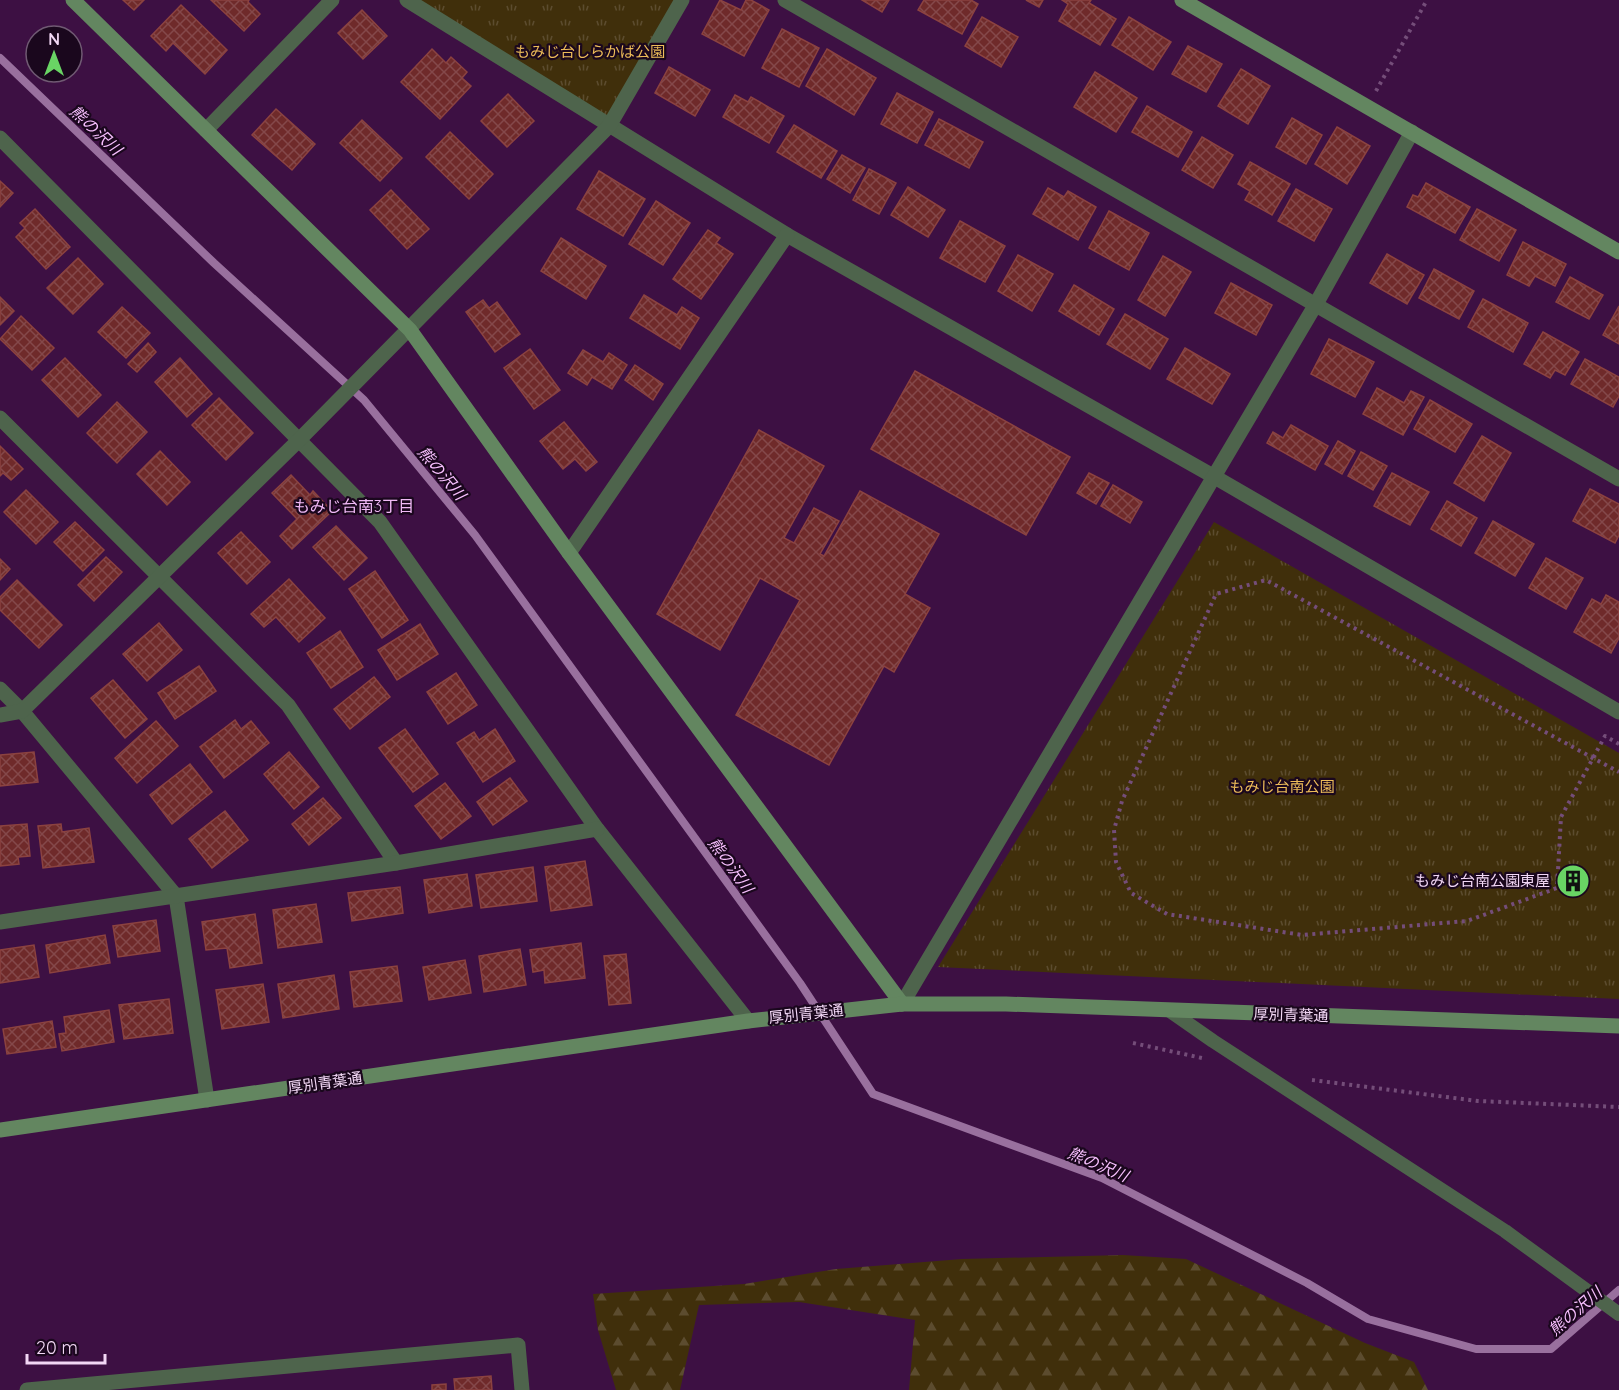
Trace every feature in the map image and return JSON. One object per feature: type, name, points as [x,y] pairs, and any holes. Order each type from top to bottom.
[{"type":"street","points":[[73,0],[410,330],[569,553],[902,1004],[1316,304],[1412,132]]},
{"type":"street","points":[[206,130],[332,0]]},
{"type":"street","points":[[407,0],[787,235],[1213,476],[1619,712]]},
{"type":"street","points":[[0,715],[22,711],[410,330],[609,126],[682,0]]},
{"type":"street","points":[[785,0],[1619,479]]},
{"type":"street","points":[[1182,0],[1619,252]]},
{"type":"street","points":[[0,138],[380,522],[597,829],[748,1021]]},
{"type":"street","points":[[569,553],[787,235]]},
{"type":"street","points":[[0,418],[288,705],[396,863]]},
{"type":"street","points":[[0,690],[22,711],[176,896],[207,1100]]},
{"type":"street","points":[[0,922],[396,863],[597,829]]},
{"type":"street","name":"厚別青葉通","points":[[0,1130],[748,1021],[902,1004],[1006,1004],[1619,1026]]},
{"type":"street","points":[[27,1390],[518,1345],[522,1390]]},
{"type":"lane","points":[[1170,1011],[1505,1231],[1618,1313]]},
{"type":"path","points":[[1367,107],[1426,0]]},
{"type":"path","points":[[1619,744],[1605,736],[1593,758],[1561,817],[1557,888],[1467,921],[1302,935],[1167,914],[1131,894],[1116,862],[1114,830],[1122,801],[1216,594],[1266,580],[1593,758],[1619,772]]},
{"type":"path","points":[[1133,1043],[1214,1061]]},
{"type":"path","points":[[1306,1080],[1479,1101],[1619,1107]]},
{"type":"green space","name":"もみじ台しらかば公園","points":[[407,0],[682,0],[609,126]]},
{"type":"green space","name":"もみじ台南公園","points":[[1214,522],[1619,753],[1619,999],[938,967]]},
{"type":"green space","points":[[1123,1255],[1186,1259],[1365,1343],[1414,1362],[1428,1390],[909,1390],[915,1320],[799,1302],[699,1305],[680,1390],[616,1390],[598,1330],[593,1294],[744,1284],[836,1269],[962,1259]]},
{"type":"building","points":[[123,0],[144,0],[134,10]]},
{"type":"building","points":[[211,0],[249,0],[248,2],[260,14],[244,31]]},
{"type":"building","points":[[720,0],[741,10],[746,0],[751,0],[769,10],[744,56],[702,34]]},
{"type":"building","points":[[862,0],[889,0],[882,12]]},
{"type":"building","points":[[924,0],[971,0],[978,4],[962,34],[918,10]]},
{"type":"building","points":[[1026,0],[1043,0],[1039,7]]},
{"type":"building","points":[[1062,0],[1091,0],[1089,3],[1116,19],[1100,45],[1059,21],[1068,4]]},
{"type":"building","points":[[181,5],[227,50],[205,74],[173,43],[166,51],[151,36]]},
{"type":"building","points":[[362,10],[387,36],[363,59],[338,33]]},
{"type":"building","points":[[982,17],[1018,37],[1001,67],[965,46]]},
{"type":"building","points":[[1129,17],[1171,42],[1153,70],[1112,45]]},
{"type":"building","points":[[782,29],[819,48],[799,87],[762,68]]},
{"type":"building","points":[[1188,46],[1222,64],[1206,92],[1172,74]]},
{"type":"building","points":[[432,49],[446,63],[451,57],[467,72],[462,78],[471,86],[440,119],[401,82]]},
{"type":"building","points":[[827,49],[876,78],[854,115],[806,86]]},
{"type":"building","points":[[669,67],[710,90],[695,116],[655,93]]},
{"type":"building","points":[[1241,69],[1270,86],[1248,124],[1218,106]]},
{"type":"building","points":[[1095,72],[1137,98],[1116,132],[1074,107]]},
{"type":"building","points":[[897,93],[933,112],[917,143],[881,124]]},
{"type":"building","points":[[508,94],[534,121],[507,147],[481,121]]},
{"type":"building","points":[[735,95],[748,102],[751,97],[784,116],[769,143],[723,117]]},
{"type":"building","points":[[1147,106],[1192,132],[1178,157],[1132,132]]},
{"type":"building","points":[[276,109],[315,144],[292,170],[252,135]]},
{"type":"building","points":[[1292,118],[1322,135],[1306,164],[1276,147]]},
{"type":"building","points":[[939,119],[983,142],[969,168],[925,145]]},
{"type":"building","points":[[362,120],[402,158],[380,181],[340,143]]},
{"type":"building","points":[[794,125],[837,151],[821,178],[777,152]]},
{"type":"building","points":[[1337,127],[1370,146],[1347,184],[1315,164]]},
{"type":"building","points":[[450,132],[493,174],[469,199],[426,157]]},
{"type":"building","points":[[1202,137],[1233,155],[1213,188],[1182,170]]},
{"type":"building","points":[[842,155],[865,168],[850,193],[827,179]]},
{"type":"building","points":[[1250,162],[1290,184],[1272,215],[1245,200],[1250,191],[1238,184]]},
{"type":"building","points":[[869,169],[896,183],[879,214],[853,200]]},
{"type":"building","points":[[599,171],[645,199],[623,236],[577,209]]},
{"type":"building","points":[[0,181],[13,193],[0,207]]},
{"type":"building","points":[[1426,183],[1470,207],[1455,233],[1407,207],[1413,195],[1418,197]]},
{"type":"building","points":[[908,187],[945,210],[928,237],[891,215]]},
{"type":"building","points":[[1048,188],[1064,197],[1068,191],[1096,207],[1078,240],[1033,214]]},
{"type":"building","points":[[1296,189],[1332,209],[1314,241],[1278,221]]},
{"type":"building","points":[[391,190],[429,229],[407,249],[370,210]]},
{"type":"building","points":[[656,201],[690,223],[663,265],[629,244]]},
{"type":"building","points":[[35,209],[70,247],[46,269],[16,237],[25,228],[20,223]]},
{"type":"building","points":[[1477,209],[1516,230],[1499,261],[1460,240]]},
{"type":"building","points":[[1109,211],[1149,233],[1129,270],[1089,248]]},
{"type":"building","points":[[960,221],[1005,246],[985,282],[940,258]]},
{"type":"building","points":[[708,230],[720,238],[716,243],[733,254],[701,299],[673,279]]},
{"type":"building","points":[[561,238],[606,266],[586,299],[541,271]]},
{"type":"building","points":[[1523,242],[1566,264],[1555,286],[1535,276],[1529,286],[1507,275]]},
{"type":"building","points":[[1387,254],[1424,275],[1407,304],[1370,283]]},
{"type":"building","points":[[1018,255],[1053,274],[1032,311],[998,291]]},
{"type":"building","points":[[1163,256],[1191,272],[1165,316],[1138,300]]},
{"type":"building","points":[[78,258],[103,284],[73,314],[47,288]]},
{"type":"building","points":[[1434,269],[1474,291],[1459,319],[1419,298]]},
{"type":"building","points":[[1570,277],[1603,295],[1589,319],[1556,302]]},
{"type":"building","points":[[1231,283],[1272,305],[1256,335],[1215,313]]},
{"type":"building","points":[[1074,285],[1114,309],[1099,335],[1059,311]]},
{"type":"building","points":[[644,295],[677,315],[682,307],[699,318],[680,349],[630,318]]},
{"type":"building","points":[[0,297],[14,311],[0,325]]},
{"type":"building","points":[[1483,299],[1528,323],[1513,352],[1468,327]]},
{"type":"building","points":[[483,300],[489,308],[497,302],[520,334],[495,352],[466,312]]},
{"type":"building","points":[[1619,306],[1619,344],[1603,335]]},
{"type":"building","points":[[122,307],[150,333],[126,358],[98,332]]},
{"type":"building","points":[[1125,314],[1168,339],[1150,369],[1107,344]]},
{"type":"building","points":[[21,316],[54,348],[32,370],[0,339]]},
{"type":"building","points":[[1543,332],[1579,352],[1565,375],[1555,370],[1550,378],[1524,364]]},
{"type":"building","points":[[1329,339],[1374,362],[1355,397],[1311,374]]},
{"type":"building","points":[[148,343],[156,352],[137,372],[128,364]]},
{"type":"building","points":[[1185,348],[1230,374],[1212,404],[1167,379]]},
{"type":"building","points":[[530,349],[560,390],[534,409],[504,368]]},
{"type":"building","points":[[583,350],[603,362],[609,353],[627,365],[612,389],[592,377],[587,385],[568,373]]},
{"type":"building","points":[[65,358],[101,395],[78,417],[42,380]]},
{"type":"building","points":[[180,358],[212,394],[187,417],[155,382]]},
{"type":"building","points":[[1585,359],[1619,377],[1619,396],[1613,407],[1571,384]]},
{"type":"building","points":[[635,365],[663,384],[653,400],[625,380]]},
{"type":"building","points":[[915,371],[1070,457],[1026,535],[871,449]]},
{"type":"building","points":[[1377,388],[1404,403],[1411,391],[1424,397],[1403,435],[1363,414]]},
{"type":"building","points":[[219,398],[253,433],[226,460],[192,425]]},
{"type":"building","points":[[1430,400],[1472,424],[1455,452],[1414,429]]},
{"type":"building","points":[[117,402],[147,432],[117,463],[87,433]]},
{"type":"building","points":[[564,422],[597,462],[586,471],[575,459],[563,469],[540,441]]},
{"type":"building","points":[[1291,425],[1328,446],[1315,470],[1267,443],[1273,432],[1283,438]]},
{"type":"building","points":[[759,430],[824,466],[784,538],[794,543],[814,508],[839,521],[820,554],[824,556],[860,491],[939,534],[905,594],[930,608],[894,672],[884,666],[829,765],[736,715],[800,600],[760,578],[720,650],[657,614]]},
{"type":"building","points":[[1482,436],[1511,453],[1484,501],[1454,483]]},
{"type":"building","points":[[1338,441],[1355,451],[1342,474],[1325,464]]},
{"type":"building","points":[[0,446],[23,469],[11,480],[3,473],[0,476]]},
{"type":"building","points":[[160,451],[190,482],[167,505],[137,474]]},
{"type":"building","points":[[1361,452],[1387,466],[1373,490],[1348,476]]},
{"type":"building","points":[[1089,473],[1109,483],[1096,504],[1077,493]]},
{"type":"building","points":[[1392,473],[1429,492],[1410,525],[1374,506]]},
{"type":"building","points":[[291,475],[310,495],[313,491],[332,511],[292,549],[280,536],[297,519],[272,493]]},
{"type":"building","points":[[1113,485],[1142,502],[1130,523],[1101,506]]},
{"type":"building","points":[[1590,489],[1619,504],[1619,535],[1615,543],[1573,521]]},
{"type":"building","points":[[26,490],[58,522],[36,544],[4,512]]},
{"type":"building","points":[[1447,501],[1477,518],[1461,546],[1431,529]]},
{"type":"building","points":[[1493,521],[1534,544],[1515,576],[1475,553]]},
{"type":"building","points":[[75,522],[104,550],[83,571],[54,542]]},
{"type":"building","points":[[336,526],[367,558],[344,580],[313,547]]},
{"type":"building","points":[[241,532],[270,562],[247,584],[218,553]]},
{"type":"building","points":[[106,557],[122,572],[94,601],[78,585]]},
{"type":"building","points":[[1546,558],[1583,578],[1566,609],[1529,588]]},
{"type":"building","points":[[0,559],[10,569],[0,580]]},
{"type":"building","points":[[375,571],[408,620],[382,638],[349,589]]},
{"type":"building","points":[[289,579],[325,618],[299,642],[276,617],[264,627],[251,614]]},
{"type":"building","points":[[17,580],[62,625],[39,648],[0,610],[0,597]]},
{"type":"building","points":[[1606,595],[1619,602],[1619,638],[1611,653],[1574,632],[1592,599],[1601,604]]},
{"type":"building","points":[[159,623],[182,650],[147,681],[123,654]]},
{"type":"building","points":[[420,624],[438,654],[397,680],[378,650]]},
{"type":"building","points":[[340,631],[363,667],[331,688],[307,653]]},
{"type":"building","points":[[199,666],[216,691],[175,719],[158,693]]},
{"type":"building","points":[[456,673],[477,705],[448,724],[427,692]]},
{"type":"building","points":[[374,677],[390,697],[350,729],[334,709]]},
{"type":"building","points":[[113,680],[147,719],[125,738],[91,698]]},
{"type":"building","points":[[235,720],[241,729],[251,721],[269,743],[224,778],[200,747]]},
{"type":"building","points":[[156,721],[178,746],[137,783],[115,758]]},
{"type":"building","points":[[405,729],[438,774],[413,792],[379,748]]},
{"type":"building","points":[[495,729],[515,761],[483,782],[457,743],[474,732],[479,740]]},
{"type":"building","points":[[34,752],[38,782],[0,786],[0,755]]},
{"type":"building","points":[[289,752],[319,787],[294,809],[264,774]]},
{"type":"building","points":[[190,764],[212,792],[172,824],[150,795]]},
{"type":"building","points":[[510,778],[527,801],[493,825],[477,802]]},
{"type":"building","points":[[445,783],[471,816],[441,839],[415,806]]},
{"type":"building","points":[[323,798],[341,818],[309,845],[292,824]]},
{"type":"building","points":[[225,811],[248,840],[212,868],[189,839]]},
{"type":"building","points":[[27,824],[30,856],[18,857],[19,864],[0,866],[0,826]]},
{"type":"building","points":[[61,824],[62,832],[89,828],[94,862],[43,868],[38,826]]},
{"type":"building","points":[[585,861],[592,905],[551,911],[545,867]]},
{"type":"building","points":[[533,867],[537,901],[481,908],[476,875]]},
{"type":"building","name":"もみじ台南公園東屋","points":[[1565,873],[1580,873],[1580,889],[1566,889]]},
{"type":"building","points":[[467,874],[472,906],[429,913],[424,880]]},
{"type":"building","points":[[400,887],[403,913],[352,921],[348,893]]},
{"type":"building","points":[[316,904],[322,942],[278,948],[273,910]]},
{"type":"building","points":[[255,914],[262,963],[230,968],[227,948],[206,950],[202,922]]},
{"type":"building","points":[[156,920],[160,951],[118,957],[113,926]]},
{"type":"building","points":[[105,935],[110,963],[50,973],[46,945]]},
{"type":"building","points":[[581,943],[585,978],[545,983],[544,970],[533,972],[530,950]]},
{"type":"building","points":[[34,945],[39,977],[0,983],[0,950]]},
{"type":"building","points":[[520,949],[526,985],[484,992],[479,956]]},
{"type":"building","points":[[626,954],[631,1003],[609,1005],[604,956]]},
{"type":"building","points":[[465,960],[471,993],[429,1000],[423,967]]},
{"type":"building","points":[[397,966],[402,1001],[354,1007],[350,972]]},
{"type":"building","points":[[334,975],[339,1009],[283,1018],[278,984]]},
{"type":"building","points":[[263,984],[269,1022],[222,1029],[216,990]]},
{"type":"building","points":[[169,999],[173,1033],[124,1039],[119,1005]]},
{"type":"building","points":[[109,1010],[114,1042],[62,1051],[59,1034],[66,1033],[64,1017]]},
{"type":"building","points":[[52,1021],[56,1047],[7,1054],[3,1029]]},
{"type":"building","points":[[491,1376],[492,1390],[455,1390],[454,1379]]},
{"type":"building","points":[[446,1384],[446,1390],[432,1390],[432,1385]]},
{"type":"waterway","name":"熊の沢川","points":[[0,58],[214,263],[364,400],[475,535],[800,983],[873,1094],[1102,1178],[1307,1283],[1368,1319],[1476,1349],[1551,1349],[1619,1290]]},
{"type":"place","name":"もみじ台南公園東屋","points":[[1573,881]]},
{"type":"district","name":"もみじ台南3丁目","points":[[354,506]]}]
